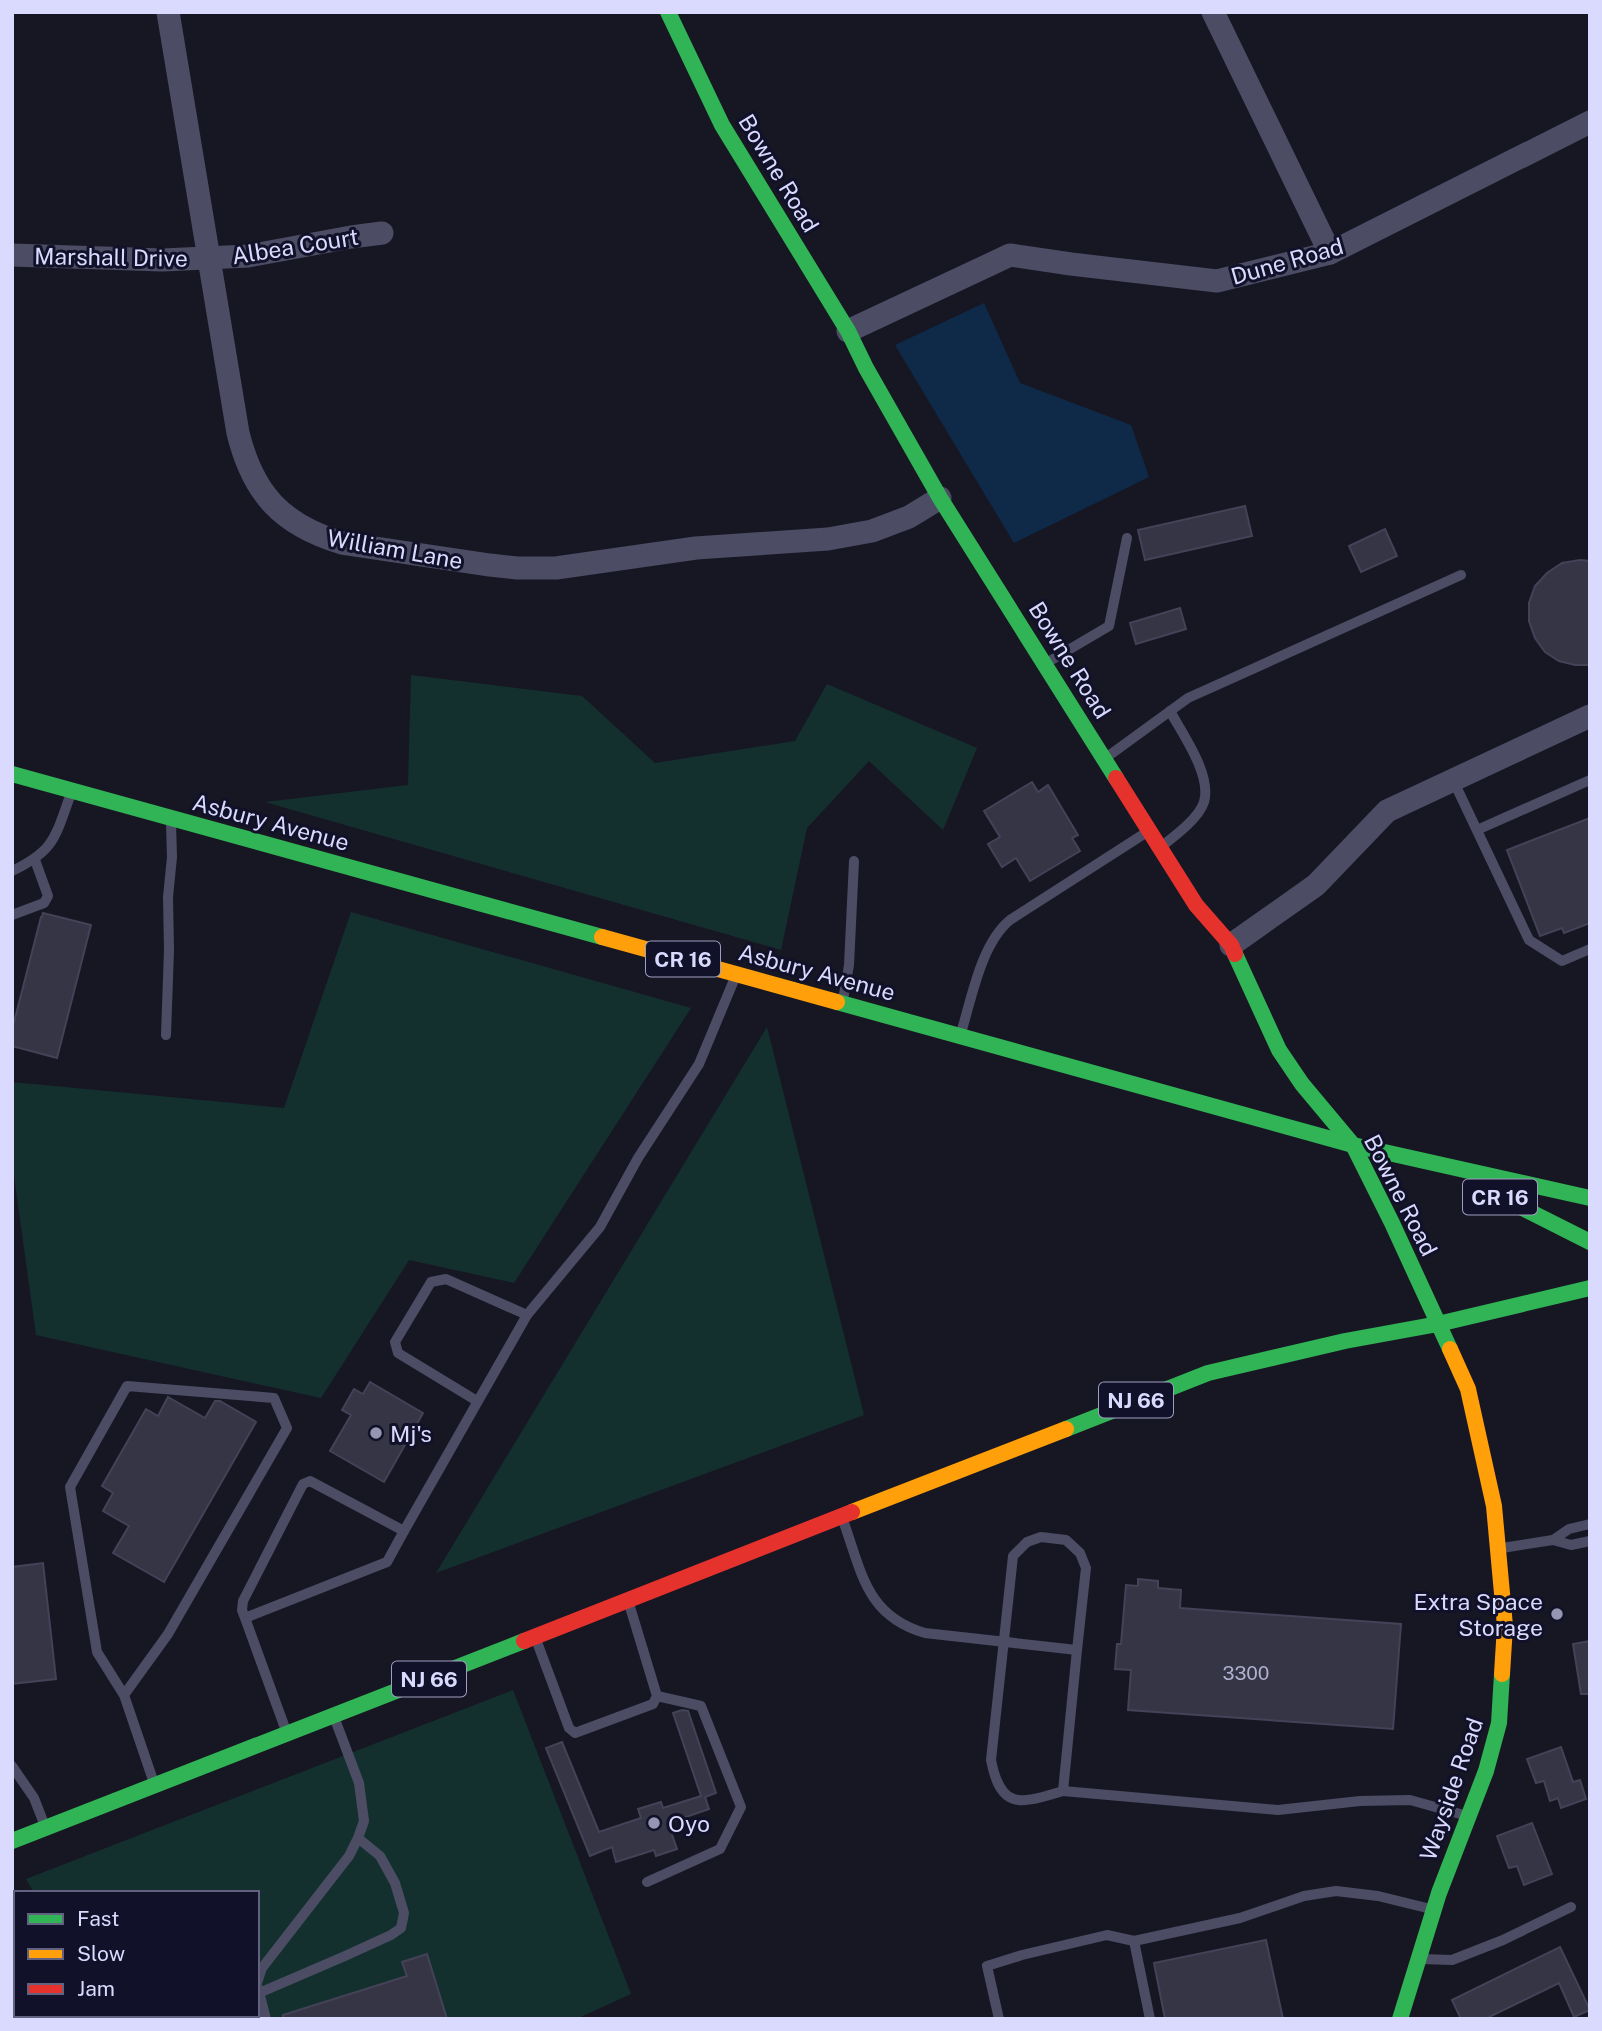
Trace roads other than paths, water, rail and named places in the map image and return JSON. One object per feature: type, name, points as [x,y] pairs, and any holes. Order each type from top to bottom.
[{"type":"main road","name":"Bowne Road","points":[[668,12],[722,125],[848,331],[940,498],[1196,905],[1231,945],[1279,1050],[1302,1084],[1353,1145],[1438,1324]]},
{"type":"main road","name":"Asbury Avenue","points":[[12,774],[1353,1145],[1590,1198]]},
{"type":"main road","name":"Asbury Avenue","points":[[1408,1158],[1475,1184],[1590,1242]]},
{"type":"main road","name":"NJ 66","points":[[12,1841],[1208,1373],[1345,1341],[1438,1324],[1590,1288]]},
{"type":"main road","name":"NJ 66","points":[[1438,1324],[1540,1317]]},
{"type":"main road","name":"Wayside Road","points":[[1400,2019],[1434,1909],[1486,1771],[1499,1723],[1502,1700],[1505,1626],[1494,1506],[1468,1389],[1438,1324]]},
{"type":"street","name":"William Lane","points":[[168,12],[238,433],[244,456],[259,487],[279,511],[300,527],[320,537],[342,543],[490,565],[556,568],[696,548],[839,537],[872,531],[909,517],[940,498]]},
{"type":"street","points":[[1213,12],[1330,253]]},
{"type":"street","name":"Dune Road","points":[[848,331],[1010,255],[1217,281],[1330,253],[1590,122]]},
{"type":"street","name":"Albea Court","points":[[209,258],[248,256],[382,233]]},
{"type":"street","name":"Marshall Drive","points":[[12,255],[163,260],[209,258]]},
{"type":"street","points":[[1231,945],[1316,885],[1387,811],[1590,716]]},
{"type":"lane","points":[[1045,663],[1109,626],[1128,538]]},
{"type":"lane","points":[[1104,758],[1188,698],[1461,575]]},
{"type":"lane","points":[[1160,848],[1189,824],[1204,803],[1205,776],[1170,711]]},
{"type":"lane","points":[[1453,780],[1529,940],[1562,961],[1590,949]]},
{"type":"lane","points":[[1477,830],[1590,780]]},
{"type":"lane","points":[[12,871],[35,860],[54,840],[72,790]]},
{"type":"lane","points":[[166,1035],[168,897],[172,857],[170,817]]},
{"type":"lane","points":[[960,1035],[983,964],[999,929],[1149,830]]},
{"type":"lane","points":[[12,915],[44,903],[48,896],[35,860]]},
{"type":"lane","points":[[842,1003],[849,965],[854,862]]},
{"type":"lane","points":[[244,1618],[387,1562],[527,1315],[600,1227],[638,1158],[699,1064],[737,974]]},
{"type":"lane","points":[[477,1401],[398,1353],[395,1342],[431,1282],[446,1279],[527,1315]]},
{"type":"lane","points":[[124,1695],[168,1634],[287,1428],[274,1398],[127,1386],[69,1487],[97,1652],[124,1695],[155,1786]]},
{"type":"lane","points":[[287,1734],[242,1610],[243,1601],[303,1484],[310,1481],[404,1531]]},
{"type":"lane","points":[[842,1517],[868,1589],[878,1605],[892,1619],[925,1633],[1077,1650]]},
{"type":"lane","points":[[1553,1540],[1569,1528],[1590,1524]]},
{"type":"lane","points":[[1063,1791],[1086,1568],[1080,1553],[1066,1540],[1041,1537],[1027,1542],[1013,1556],[991,1760],[994,1778],[1006,1796],[1026,1802],[1063,1791],[1278,1810],[1360,1801],[1410,1800],[1469,1816]]},
{"type":"lane","points":[[1499,1549],[1553,1540],[1571,1545],[1590,1541]]},
{"type":"lane","points":[[535,1637],[569,1728],[575,1733],[653,1704],[657,1696],[628,1601]]},
{"type":"lane","points":[[647,1882],[720,1849],[741,1807],[701,1706],[657,1696]]},
{"type":"lane","points":[[259,1982],[262,1968],[349,1856],[364,1821],[359,1783],[334,1716]]},
{"type":"lane","points":[[12,1766],[34,1798],[46,1828]]},
{"type":"lane","points":[[259,1987],[368,1946],[401,1928],[404,1913],[395,1883],[380,1856],[358,1838]]},
{"type":"lane","points":[[999,2019],[987,1966],[1022,1955],[1107,1935],[1134,1941],[1240,1918],[1304,1896],[1336,1891],[1378,1896],[1434,1909]]},
{"type":"lane","points":[[1418,1958],[1451,1960],[1503,1941],[1571,1907]]},
{"type":"lane","points":[[1134,1941],[1150,2019]]},
{"type":"lane","points":[[259,1991],[266,2019]]},
{"type":"water","points":[[984,303],[1020,383],[1131,425],[1149,477],[1014,543],[895,345]]},
{"type":"place","name":"Mj's","points":[[376,1433]]},
{"type":"place","name":"Extra Space Storage","points":[[1557,1614]]},
{"type":"place","name":"Oyo","points":[[654,1823]]}]
